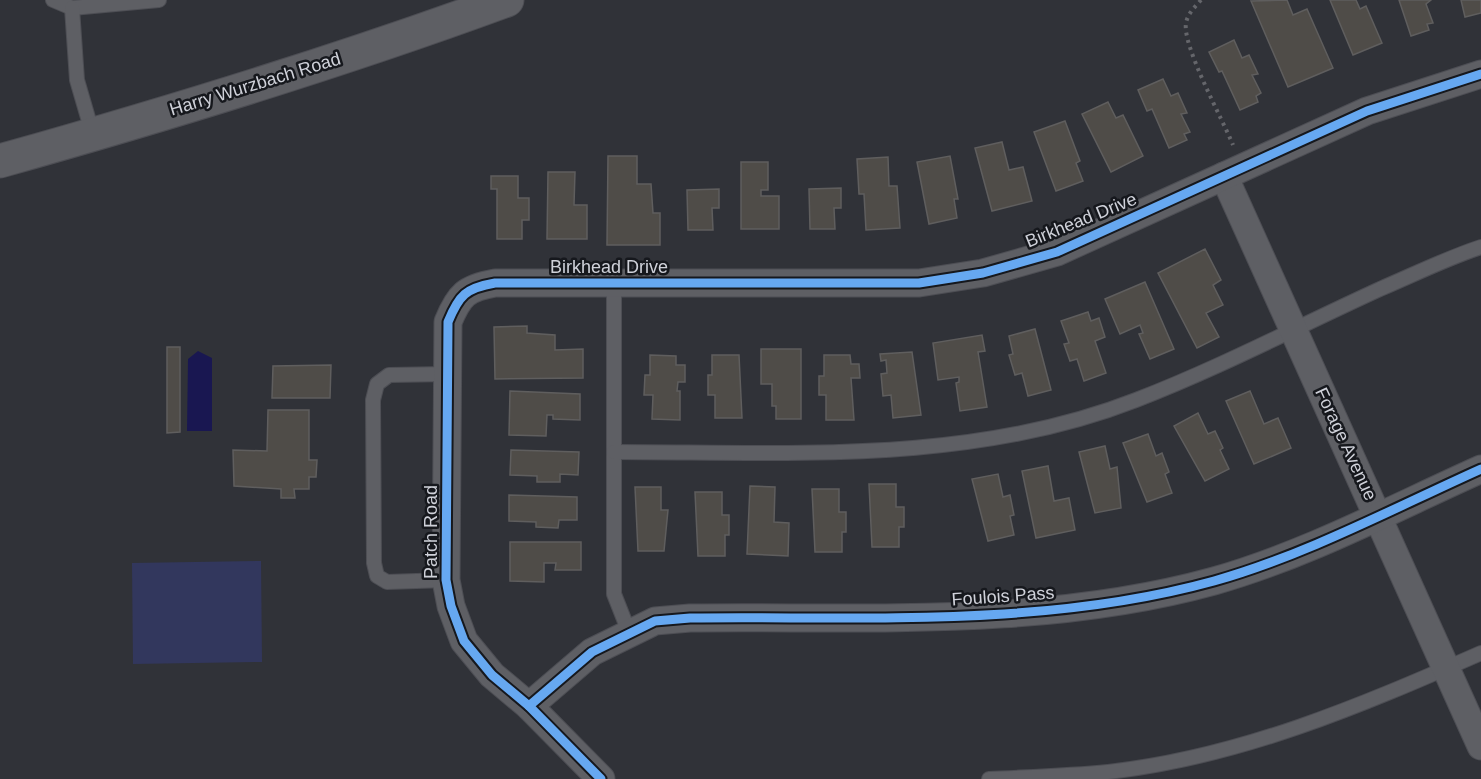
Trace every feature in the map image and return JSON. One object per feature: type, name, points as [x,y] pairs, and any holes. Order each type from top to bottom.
[{"type":"main road","name":"Harry Wurzbach Road","points":[[0,161],[93,135],[408,36],[507,0]]},
{"type":"street","name":"Birkhead Drive","points":[[457,300],[474,286],[495,283],[920,283],[983,273],[1057,252],[1367,111],[1481,74]]},
{"type":"street","name":"Forage Avenue","points":[[1233,172],[1293,329],[1481,746]]},
{"type":"street","name":"Patch Road","points":[[457,300],[448,322],[446,580],[451,606],[464,641],[492,675],[529,706],[601,779]]},
{"type":"street","name":"Foulois Pass","points":[[529,706],[592,652],[655,621],[690,618],[983,616],[1107,603],[1213,581],[1283,558],[1481,469]]},
{"type":"lane","points":[[53,0],[72,8],[159,0]]},
{"type":"lane","points":[[72,8],[77,80],[93,135]]},
{"type":"lane","points":[[614,452],[848,452],[980,442],[1051,426],[1135,400],[1481,247]]},
{"type":"lane","points":[[614,284],[614,594],[629,632]]},
{"type":"lane","points":[[446,580],[387,582],[377,576],[374,562],[373,400],[377,384],[389,375],[448,374]]},
{"type":"lane","points":[[989,779],[1107,772],[1154,765],[1245,744],[1355,708],[1481,653]]},
{"type":"path","points":[[1201,0],[1185,24],[1233,172]]},
{"type":"shaded area","points":[[198,351],[212,358],[212,431],[187,431],[188,359]]},
{"type":"shaded area","points":[[261,561],[262,662],[133,664],[132,563]]},
{"type":"building","points":[[1287,0],[1293,15],[1307,9],[1333,68],[1288,87],[1251,1]]},
{"type":"building","points":[[1330,0],[1356,0],[1360,9],[1366,6],[1382,43],[1353,55]]},
{"type":"building","points":[[1399,0],[1431,0],[1426,4],[1433,23],[1427,24],[1429,30],[1411,36]]},
{"type":"building","points":[[1461,0],[1481,0],[1481,13],[1465,17]]},
{"type":"building","points":[[1234,40],[1242,58],[1249,55],[1258,74],[1252,75],[1261,93],[1256,96],[1258,102],[1240,110],[1222,71],[1219,72],[1209,52]]},
{"type":"building","points":[[1163,79],[1171,96],[1178,93],[1187,113],[1181,114],[1190,132],[1184,134],[1187,140],[1169,148],[1152,109],[1147,111],[1138,90]]},
{"type":"building","points":[[1108,102],[1116,118],[1123,115],[1143,156],[1111,172],[1082,114]]},
{"type":"building","points":[[1065,121],[1080,161],[1076,163],[1083,181],[1056,191],[1034,132]]},
{"type":"building","points":[[1002,142],[1009,170],[1023,167],[1032,201],[992,211],[975,148]]},
{"type":"building","points":[[608,156],[637,156],[637,184],[651,184],[653,213],[660,213],[660,245],[607,245]]},
{"type":"building","points":[[950,156],[958,199],[954,199],[957,218],[929,224],[917,162]]},
{"type":"building","points":[[888,157],[889,186],[897,186],[900,228],[866,230],[864,194],[859,194],[857,159]]},
{"type":"building","points":[[741,162],[768,162],[768,190],[761,190],[761,196],[779,196],[779,229],[741,229]]},
{"type":"building","points":[[548,172],[575,172],[574,205],[587,205],[587,239],[547,239]]},
{"type":"building","points":[[491,176],[518,176],[518,198],[529,198],[529,220],[522,220],[522,239],[497,239],[497,189],[491,189]]},
{"type":"building","points":[[841,188],[841,208],[834,208],[835,229],[810,229],[809,189]]},
{"type":"building","points":[[719,189],[719,208],[712,208],[713,230],[688,230],[687,190]]},
{"type":"building","points":[[1205,249],[1221,280],[1213,285],[1223,305],[1206,313],[1219,337],[1197,348],[1158,273]]},
{"type":"building","points":[[1145,282],[1174,349],[1150,359],[1139,334],[1143,333],[1140,325],[1120,334],[1105,299]]},
{"type":"building","points":[[1088,312],[1091,321],[1099,318],[1105,337],[1095,341],[1106,373],[1084,381],[1077,359],[1070,361],[1064,344],[1069,343],[1061,321]]},
{"type":"building","points":[[527,326],[527,333],[555,335],[555,350],[583,349],[583,378],[495,379],[494,327]]},
{"type":"building","points":[[1035,329],[1051,390],[1028,396],[1022,373],[1015,375],[1009,355],[1013,354],[1009,336]]},
{"type":"building","points":[[982,335],[985,351],[978,352],[987,407],[960,411],[956,383],[959,382],[959,377],[938,380],[933,343]]},
{"type":"building","points":[[167,347],[180,347],[180,432],[167,433]]},
{"type":"building","points":[[761,349],[801,349],[801,419],[776,419],[776,406],[772,406],[772,384],[761,384]]},
{"type":"building","points":[[912,352],[921,415],[893,418],[891,395],[883,396],[881,374],[887,373],[886,360],[881,361],[880,354]]},
{"type":"building","points":[[650,355],[676,356],[676,365],[685,365],[685,382],[678,382],[677,391],[680,391],[680,420],[652,419],[653,395],[644,395],[645,375],[650,375]]},
{"type":"building","points":[[712,355],[739,355],[742,418],[715,418],[715,395],[708,395],[708,375],[712,375]]},
{"type":"building","points":[[824,355],[850,355],[851,364],[859,364],[860,378],[851,378],[854,420],[826,420],[826,395],[819,395],[819,376],[824,376]]},
{"type":"building","points":[[331,365],[330,398],[272,398],[273,366]]},
{"type":"building","points":[[510,391],[580,394],[580,420],[553,419],[553,415],[547,415],[546,436],[509,435]]},
{"type":"building","points":[[1250,391],[1264,424],[1278,418],[1291,448],[1254,464],[1226,401]]},
{"type":"building","points":[[268,410],[309,410],[309,460],[317,460],[316,477],[309,477],[309,489],[294,489],[295,498],[281,498],[281,489],[234,486],[233,450],[267,451]]},
{"type":"building","points":[[1198,413],[1208,434],[1215,431],[1223,448],[1220,450],[1229,469],[1205,481],[1174,426]]},
{"type":"building","points":[[1148,434],[1156,456],[1162,453],[1169,472],[1165,474],[1172,493],[1147,502],[1123,443]]},
{"type":"building","points":[[1105,446],[1110,469],[1117,467],[1121,508],[1095,513],[1079,452]]},
{"type":"building","points":[[511,450],[579,452],[578,475],[560,474],[560,482],[537,482],[537,476],[510,475]]},
{"type":"building","points":[[1048,466],[1054,501],[1069,498],[1075,530],[1036,538],[1022,471]]},
{"type":"building","points":[[998,474],[1003,497],[1010,495],[1014,515],[1010,516],[1014,535],[988,541],[972,479]]},
{"type":"building","points":[[869,484],[896,484],[896,507],[904,507],[904,527],[899,527],[899,547],[872,547]]},
{"type":"building","points":[[750,486],[775,487],[774,522],[789,523],[788,556],[747,554]]},
{"type":"building","points":[[635,487],[661,487],[661,510],[668,510],[664,551],[638,551]]},
{"type":"building","points":[[812,489],[839,489],[839,512],[846,512],[846,532],[842,532],[842,552],[815,552]]},
{"type":"building","points":[[695,492],[722,492],[722,515],[729,515],[729,535],[725,535],[725,556],[698,556]]},
{"type":"building","points":[[509,495],[577,497],[577,520],[559,520],[558,528],[536,527],[536,522],[509,521]]},
{"type":"building","points":[[510,542],[581,542],[581,570],[555,570],[556,563],[544,563],[544,582],[510,581]]},
{"type":"cycle path","points":[[601,779],[529,706],[492,675],[464,641],[451,606],[446,580],[448,322],[456,305],[465,294],[477,287],[495,283],[919,283],[983,273],[1057,252],[1367,111],[1481,74]]},
{"type":"cycle path","points":[[529,706],[592,652],[655,621],[690,618],[887,618],[1019,613],[1150,596],[1214,581],[1282,558],[1481,469]]}]
